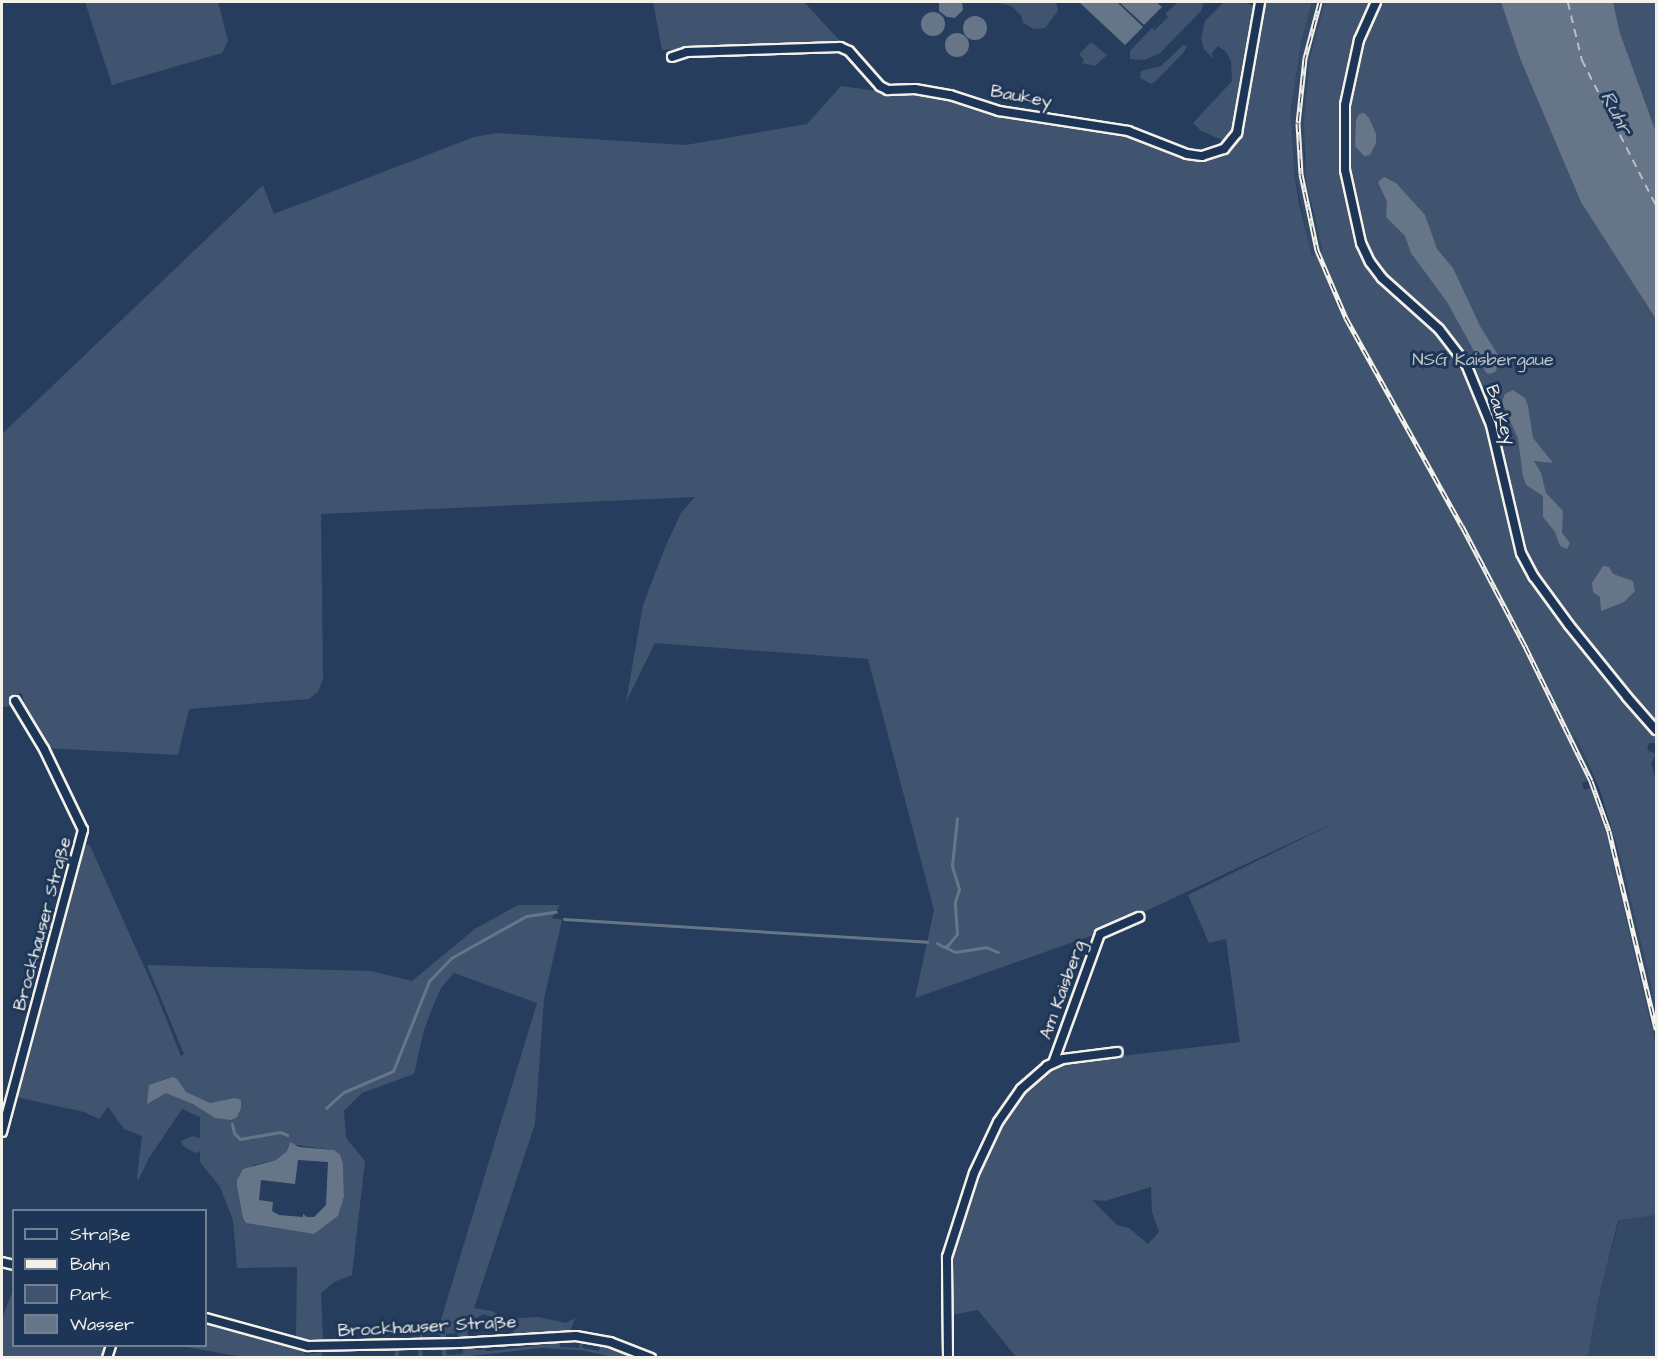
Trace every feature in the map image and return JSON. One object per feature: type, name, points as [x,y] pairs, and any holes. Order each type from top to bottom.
[{"type":"street","name":"Baukey","points":[[672,57],[687,52],[840,47],[849,51],[880,86],[888,90],[915,89],[950,95],[999,111],[1128,132],[1187,154],[1202,156],[1224,149],[1237,133],[1260,2]]},
{"type":"street","name":"Baukey","points":[[1376,2],[1359,40],[1345,105],[1345,170],[1361,243],[1370,262],[1383,278],[1439,328],[1466,364],[1491,425],[1521,553],[1534,578],[1569,625],[1627,698],[1656,730]]},
{"type":"street","name":"Brockhauser Straße","points":[[2,1132],[83,830],[44,749],[15,700]]},
{"type":"street","name":"Am Kaisberg","points":[[1053,1063],[1100,934],[1139,917]]},
{"type":"street","points":[[948,1358],[947,1257],[984,1147],[1009,1104],[1021,1089],[1053,1063],[1063,1059],[1118,1052]]},
{"type":"street","name":"Brockhauser Straße","points":[[207,1318],[308,1346],[459,1343],[576,1336],[603,1340],[651,1358]]},
{"type":"shaded area","points":[[1312,2],[1325,2],[1308,74],[1304,158],[1312,210],[1331,274],[1578,741],[1594,779],[1587,782],[1319,275],[1309,246],[1294,171],[1291,108],[1301,43]]},
{"type":"shaded area","points":[[1596,785],[1624,871],[1656,1007],[1656,1046],[1612,857],[1590,788]]},
{"type":"shaded area","points":[[1656,1215],[1656,1357],[1588,1358],[1598,1301],[1619,1221]]},
{"type":"green space","points":[[85,2],[218,2],[228,41],[222,53],[112,85]]},
{"type":"green space","points":[[653,2],[804,2],[840,41],[662,50]]},
{"type":"green space","points":[[994,2],[1056,2],[1058,11],[1045,28],[1034,29],[1023,23],[1021,15],[1011,6]]},
{"type":"green space","points":[[1178,2],[1203,2],[1203,5],[1201,11],[1159,54],[1144,60],[1130,59],[1130,51],[1152,28],[1155,30],[1168,17],[1165,14]]},
{"type":"green space","points":[[1224,2],[1243,2],[1254,6],[1257,13],[1244,72],[1237,122],[1227,142],[1201,131],[1193,123],[1232,81],[1231,61],[1226,52],[1218,46],[1211,54],[1215,58],[1212,57],[1204,49],[1201,39],[1205,21]]},
{"type":"green space","name":"NSG Kaisbergaue","points":[[1264,2],[1312,2],[1301,43],[1291,108],[1294,171],[1299,204],[1312,256],[1323,251],[1306,181],[1304,119],[1310,58],[1325,2],[1523,2],[1656,308],[1656,743],[1649,743],[1647,750],[1656,754],[1651,763],[1656,780],[1656,1007],[1624,871],[1600,790],[1576,737],[1568,738],[1587,781],[1582,783],[1584,790],[1590,788],[1607,837],[1656,1046],[1656,1215],[1618,1221],[1598,1301],[1588,1357],[1016,1357],[978,1310],[951,1315],[947,1258],[985,1148],[1022,1090],[1062,1063],[1240,1042],[1226,939],[1209,943],[1188,895],[1342,819],[1099,933],[915,998],[934,910],[868,659],[655,643],[626,702],[643,605],[681,513],[695,497],[321,514],[323,679],[318,692],[309,699],[189,709],[178,755],[45,748],[25,707],[22,693],[9,696],[13,706],[2,707],[2,434],[263,185],[274,214],[474,137],[497,133],[686,145],[807,124],[841,86],[892,93],[915,91],[967,102],[985,113],[1128,133],[1187,156],[1212,155],[1239,134],[1243,123]],"holes":[[[1151,1187],[1152,1212],[1159,1232],[1148,1244],[1129,1228],[1117,1225],[1092,1200],[1105,1201]]]},
{"type":"green space","points":[[1613,2],[1656,2],[1656,132],[1620,33]]},
{"type":"green space","points":[[1091,42],[1107,55],[1095,66],[1082,63],[1084,60],[1079,54]]},
{"type":"green space","points":[[1183,45],[1187,47],[1183,53],[1156,81],[1151,84],[1140,78],[1141,71],[1161,66]]},
{"type":"green space","points":[[84,845],[89,845],[91,848],[155,991],[181,1056],[184,1054],[147,965],[371,971],[412,981],[476,928],[518,905],[560,905],[552,918],[562,920],[544,999],[535,1124],[474,1308],[492,1311],[506,1319],[538,1317],[566,1323],[575,1318],[570,1332],[517,1334],[493,1317],[483,1314],[469,1323],[467,1333],[470,1340],[459,1341],[458,1333],[446,1334],[446,1340],[440,1341],[440,1334],[423,1334],[423,1342],[420,1342],[420,1324],[440,1323],[537,1003],[454,973],[441,988],[433,1006],[424,1030],[414,1074],[362,1093],[344,1111],[346,1138],[365,1161],[352,1275],[334,1282],[321,1293],[323,1340],[296,1338],[297,1267],[237,1268],[233,1220],[220,1187],[200,1162],[200,1151],[195,1153],[183,1146],[181,1141],[192,1136],[200,1138],[200,1117],[182,1109],[149,1158],[138,1181],[142,1136],[124,1129],[108,1107],[99,1119],[84,1112],[16,1097]],"holes":[[[289,1144],[334,1150],[343,1164],[344,1197],[338,1216],[314,1234],[260,1225],[243,1218],[237,1187],[253,1165],[276,1160],[287,1151]]]},
{"type":"green space","points":[[12,1293],[12,1347],[108,1347],[104,1357],[2,1357],[2,1319]]},
{"type":"green space","points":[[207,1322],[300,1348],[306,1355],[322,1352],[322,1357],[243,1357],[187,1347],[207,1347]]},
{"type":"green space","points":[[556,1340],[560,1340],[560,1347],[579,1348],[580,1341],[583,1341],[582,1348],[599,1351],[601,1344],[627,1352],[626,1354],[635,1357],[613,1357],[581,1350],[542,1348],[461,1357],[365,1358],[394,1357],[395,1350],[399,1350],[399,1356],[418,1356],[419,1349],[422,1349],[423,1356],[442,1356],[442,1348],[446,1348],[447,1355],[463,1354],[463,1348],[483,1350],[485,1347],[485,1351],[500,1350],[556,1343]]},
{"type":"water","points":[[939,2],[962,2],[963,10],[955,18],[947,17],[939,11]]},
{"type":"water","points":[[1079,2],[1117,2],[1143,27],[1125,45]]},
{"type":"water","points":[[1119,2],[1156,2],[1162,7],[1144,25]]},
{"type":"water","name":"Ruhr","points":[[1501,2],[1613,2],[1620,33],[1656,132],[1656,319],[1581,202],[1520,58]]},
{"type":"water","points":[[933,12],[942,15],[945,24],[942,33],[933,36],[924,33],[921,24],[924,15]]},
{"type":"water","points":[[975,16],[984,19],[987,28],[984,37],[975,40],[966,37],[963,28],[966,19]]},
{"type":"water","points":[[957,33],[966,36],[969,45],[966,54],[957,57],[948,54],[945,45],[948,36]]},
{"type":"water","points":[[1364,113],[1369,118],[1376,134],[1376,143],[1370,155],[1364,156],[1355,146],[1356,120],[1359,114]]},
{"type":"water","points":[[1384,177],[1396,183],[1425,215],[1437,249],[1453,268],[1480,326],[1498,355],[1499,363],[1495,372],[1488,374],[1485,371],[1447,302],[1411,253],[1405,236],[1386,217],[1387,202],[1378,182]]},
{"type":"water","points":[[1513,390],[1525,398],[1533,438],[1553,463],[1534,461],[1541,473],[1546,493],[1563,511],[1562,533],[1570,543],[1567,549],[1560,546],[1555,532],[1543,517],[1543,496],[1526,485],[1518,439],[1502,402],[1505,394]]},
{"type":"water","points":[[1603,566],[1609,567],[1613,574],[1633,581],[1635,591],[1624,602],[1601,611],[1600,597],[1593,592],[1592,583]]},
{"type":"water","points":[[173,1077],[186,1092],[210,1103],[235,1098],[241,1100],[241,1108],[237,1117],[231,1120],[215,1118],[193,1104],[166,1093],[147,1104],[149,1085]]},
{"type":"water","points":[[290,1142],[299,1147],[334,1150],[340,1155],[343,1164],[344,1197],[338,1216],[314,1234],[246,1223],[243,1218],[237,1180],[243,1169],[276,1160],[287,1151]],"holes":[[[298,1160],[328,1162],[326,1205],[314,1217],[307,1217],[303,1214],[303,1217],[279,1215],[272,1211],[273,1202],[259,1200],[261,1180],[295,1184]]]},
{"type":"waterway","points":[[937,943],[944,947],[957,934],[955,902],[959,889],[952,866],[957,818]]},
{"type":"waterway","points":[[326,1108],[344,1092],[393,1071],[429,981],[451,958],[526,916],[556,912]]},
{"type":"waterway","points":[[564,919],[927,942]]},
{"type":"waterway","points":[[945,947],[955,952],[986,947],[998,952]]},
{"type":"waterway","points":[[232,1124],[234,1133],[240,1139],[280,1132],[287,1135]]},
{"type":"ferry route","points":[[1568,2],[1582,60],[1656,205]]},
{"type":"railway","points":[[1320,2],[1305,58],[1298,123],[1301,174],[1317,250],[1346,318],[1462,526],[1525,646],[1591,781],[1609,831],[1656,1029]]}]
